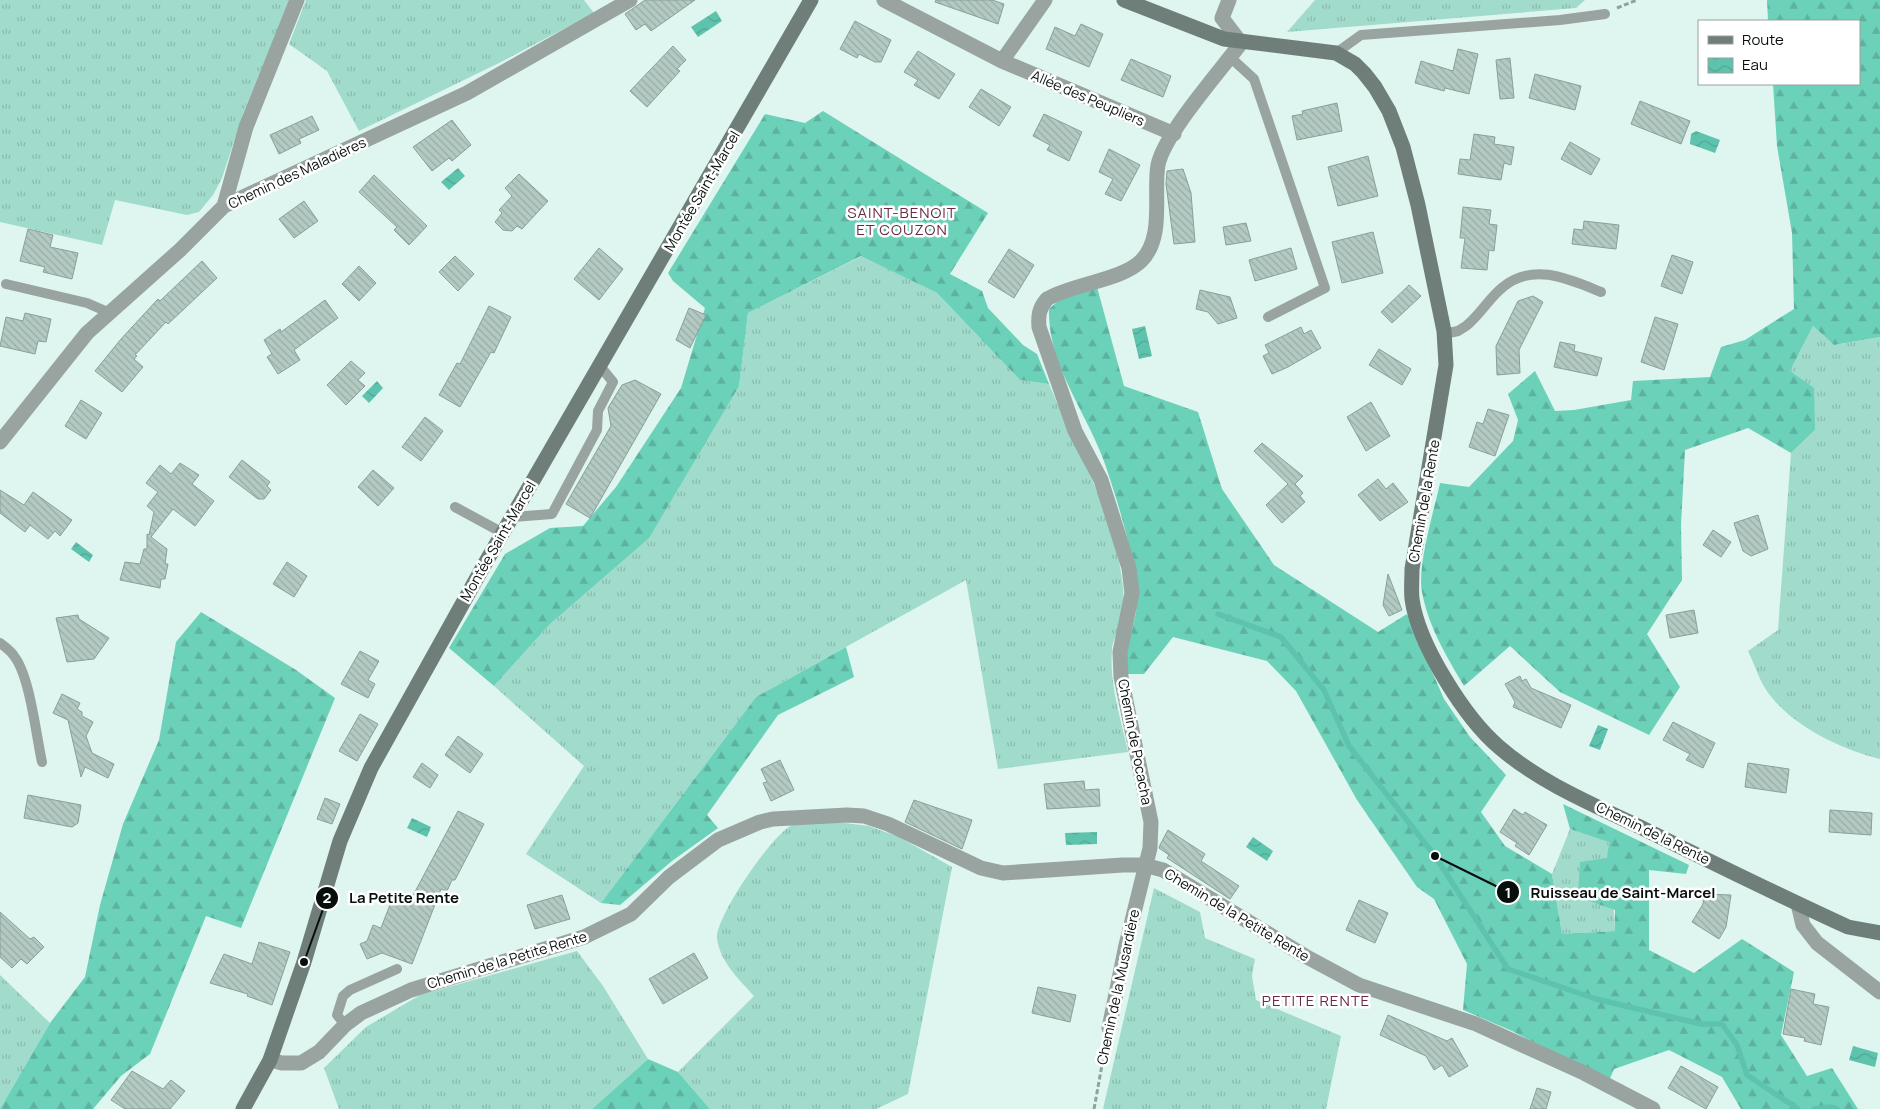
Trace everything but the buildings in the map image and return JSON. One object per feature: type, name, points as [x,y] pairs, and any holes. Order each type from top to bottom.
[{"type":"street","points":[[224,206],[246,127],[297,0]]},
{"type":"street","name":"Chemin des Maladières","points":[[0,442],[87,332],[180,250],[224,206],[467,93],[630,0]]},
{"type":"street","name":"Montée Saint-Marcel","points":[[243,1109],[270,1060],[304,962],[340,841],[371,768],[503,533],[811,0]]},
{"type":"street","name":"Allée des Peupliers","points":[[884,0],[1002,61],[1174,134]]},
{"type":"street","points":[[1002,61],[1046,0]]},
{"type":"street","name":"Chemin de la Rente","points":[[1124,0],[1209,35],[1241,43],[1336,53],[1355,64],[1375,87],[1396,129],[1418,205],[1444,334],[1446,365],[1444,388],[1412,569],[1416,617],[1443,675],[1480,728],[1497,746],[1532,772],[1602,809],[1848,927],[1880,933]]},
{"type":"street","points":[[1229,0],[1222,18],[1241,43]]},
{"type":"street","name":"Chemin de Pocacha","points":[[1144,865],[1150,848],[1151,822],[1121,676],[1120,652],[1132,594],[1128,568],[1101,480],[1075,432],[1060,393],[1039,328],[1038,316],[1042,305],[1055,294],[1129,269],[1142,261],[1154,237],[1158,165],[1161,156],[1174,134],[1241,43]]},
{"type":"street","name":"Chemin de la Petite Rente","points":[[270,1060],[282,1063],[301,1063],[319,1052],[361,1013],[411,990],[584,937],[630,914],[669,878],[718,840],[760,822],[773,819],[847,815],[864,816],[888,824],[981,868],[1003,873],[1144,865],[1163,870],[1305,956],[1359,985],[1476,1024],[1584,1073],[1653,1109]]},
{"type":"street","name":"Chemin de la Musardière","points":[[1108,1028],[1144,865]]},
{"type":"street","points":[[1798,904],[1803,925],[1817,943],[1880,992]]},
{"type":"lane","points":[[1336,53],[1362,35],[1560,20],[1605,14]]},
{"type":"lane","points":[[1230,57],[1254,79],[1325,288],[1268,317]]},
{"type":"lane","points":[[1444,334],[1458,331],[1466,326],[1503,286],[1532,274],[1549,274],[1569,278],[1601,292]]},
{"type":"lane","points":[[6,284],[87,303],[110,313]]},
{"type":"lane","points":[[513,517],[546,517],[552,514],[597,430],[598,411],[613,382],[600,366]]},
{"type":"lane","points":[[455,508],[503,533]]},
{"type":"lane","points":[[0,642],[14,655],[20,664],[42,762]]},
{"type":"lane","points":[[346,1025],[337,1015],[343,996],[350,990],[398,969]]},
{"type":"path","points":[[1605,14],[1637,0]]},
{"type":"path","name":"Chemin de la Musardière","points":[[1094,1109],[1108,1028]]},
{"type":"green space","points":[[0,0],[290,0],[244,111],[222,178],[213,195],[199,212],[187,215],[115,200],[102,245],[0,222]]},
{"type":"green space","points":[[306,0],[584,0],[594,13],[499,63],[359,131],[327,71],[289,44]]},
{"type":"green space","points":[[1315,0],[1585,0],[1576,8],[1287,32]]},
{"type":"green space","points":[[1767,0],[1880,0],[1880,337],[1834,345],[1813,326],[1790,371],[1814,388],[1815,430],[1791,453],[1748,428],[1685,450],[1681,525],[1682,580],[1647,634],[1680,687],[1649,735],[1560,692],[1510,646],[1464,686],[1439,641],[1425,605],[1421,581],[1424,553],[1440,483],[1469,487],[1513,441],[1518,420],[1508,394],[1535,371],[1555,411],[1574,410],[1631,400],[1633,381],[1710,377],[1721,347],[1745,340],[1794,309],[1792,233],[1777,146],[1773,85],[1860,85],[1860,20],[1768,20]]},
{"type":"green space","points":[[823,111],[988,213],[950,274],[982,291],[988,308],[1023,345],[1037,354],[1049,384],[1020,380],[937,293],[861,256],[748,313],[739,386],[649,538],[551,623],[494,686],[449,648],[505,554],[550,528],[583,526],[616,487],[681,388],[705,308],[673,281],[668,273],[765,114],[805,123]]},
{"type":"green space","points":[[862,256],[937,293],[1020,380],[1049,384],[1094,483],[1112,533],[1119,560],[1124,600],[1120,625],[1112,647],[1112,676],[1128,752],[998,769],[966,580],[756,697],[601,903],[526,854],[584,766],[494,686],[551,623],[739,386],[748,313]]},
{"type":"green space","points":[[1097,287],[1124,386],[1198,412],[1222,489],[1274,565],[1378,632],[1407,614],[1444,699],[1470,737],[1506,775],[1481,812],[1505,846],[1552,874],[1562,934],[1615,931],[1615,910],[1578,897],[1580,862],[1607,858],[1609,842],[1570,829],[1563,804],[1689,865],[1686,874],[1649,870],[1649,950],[1694,973],[1742,939],[1794,972],[1781,1035],[1807,1076],[1832,1068],[1858,1109],[1741,1109],[1722,1077],[1669,1050],[1614,1069],[1609,1081],[1512,1031],[1463,1010],[1467,964],[1434,899],[1417,887],[1357,800],[1296,691],[1267,661],[1173,637],[1144,674],[1127,674],[1127,650],[1137,605],[1131,553],[1101,453],[1063,372],[1055,352],[1050,330],[1049,309],[1058,301]]},
{"type":"green space","points":[[1813,326],[1834,345],[1880,337],[1880,759],[1830,741],[1798,722],[1771,697],[1762,683],[1748,651],[1778,630],[1791,453],[1815,430],[1790,371]]},
{"type":"green space","points":[[201,612],[296,670],[335,698],[241,928],[206,916],[150,1054],[121,1076],[93,1109],[0,1109],[50,1023],[85,977],[100,905],[123,824],[159,740],[176,642]]},
{"type":"green space","points":[[846,647],[854,677],[778,715],[707,815],[718,828],[672,861],[620,905],[601,903],[756,697]]},
{"type":"green space","points":[[836,822],[869,826],[899,837],[952,867],[908,1094],[876,1109],[710,1109],[678,1072],[754,996],[731,970],[719,948],[717,939],[725,914],[760,858],[785,830],[799,823]]},
{"type":"green space","points":[[1570,829],[1609,841],[1608,864],[1615,931],[1562,934],[1552,874]]},
{"type":"green space","points":[[1154,888],[1200,912],[1205,938],[1255,959],[1252,976],[1256,1000],[1341,1036],[1326,1109],[1103,1109]]},
{"type":"green space","points":[[577,951],[603,986],[648,1059],[592,1109],[339,1109],[324,1068],[366,1027],[420,995]]},
{"type":"green space","points":[[0,975],[50,1023],[0,1109]]},
{"type":"green space","points":[[648,1059],[678,1072],[710,1109],[592,1109]]},
{"type":"water","points":[[716,11],[722,21],[698,37],[691,27]]},
{"type":"water","points":[[1696,131],[1720,140],[1715,153],[1690,144],[1691,134]]},
{"type":"water","points":[[458,168],[465,176],[449,190],[441,182]]},
{"type":"water","points":[[1145,326],[1152,356],[1139,359],[1132,329]]},
{"type":"water","points":[[377,381],[383,388],[369,403],[362,396]]},
{"type":"water","points":[[76,542],[93,555],[89,562],[71,549]]},
{"type":"water","points":[[1598,725],[1608,729],[1600,750],[1589,746]]},
{"type":"water","points":[[412,818],[431,827],[427,837],[407,828]]},
{"type":"water","points":[[1097,832],[1097,844],[1066,845],[1065,833]]},
{"type":"water","points":[[1253,837],[1273,851],[1267,861],[1246,847]]},
{"type":"water","points":[[1853,1046],[1878,1053],[1875,1067],[1849,1060]]},
{"type":"waterway","points":[[1218,614],[1281,637],[1324,690],[1349,746],[1435,856],[1508,969],[1596,999],[1701,1024],[1722,1024],[1737,1045],[1747,1075],[1798,1109]]},
{"type":"waterway","points":[[1814,1109],[1830,1107],[1837,1109]]},
{"type":"place","name":"Ruisseau de Saint-Marcel","points":[[1435,856]]},
{"type":"place","name":"La Petite Rente","points":[[304,962]]},
{"type":"district","name":"SAINT-BENOIT ET COUZON","points":[[902,222]]},
{"type":"district","name":"PETITE RENTE","points":[[1316,1001]]}]
